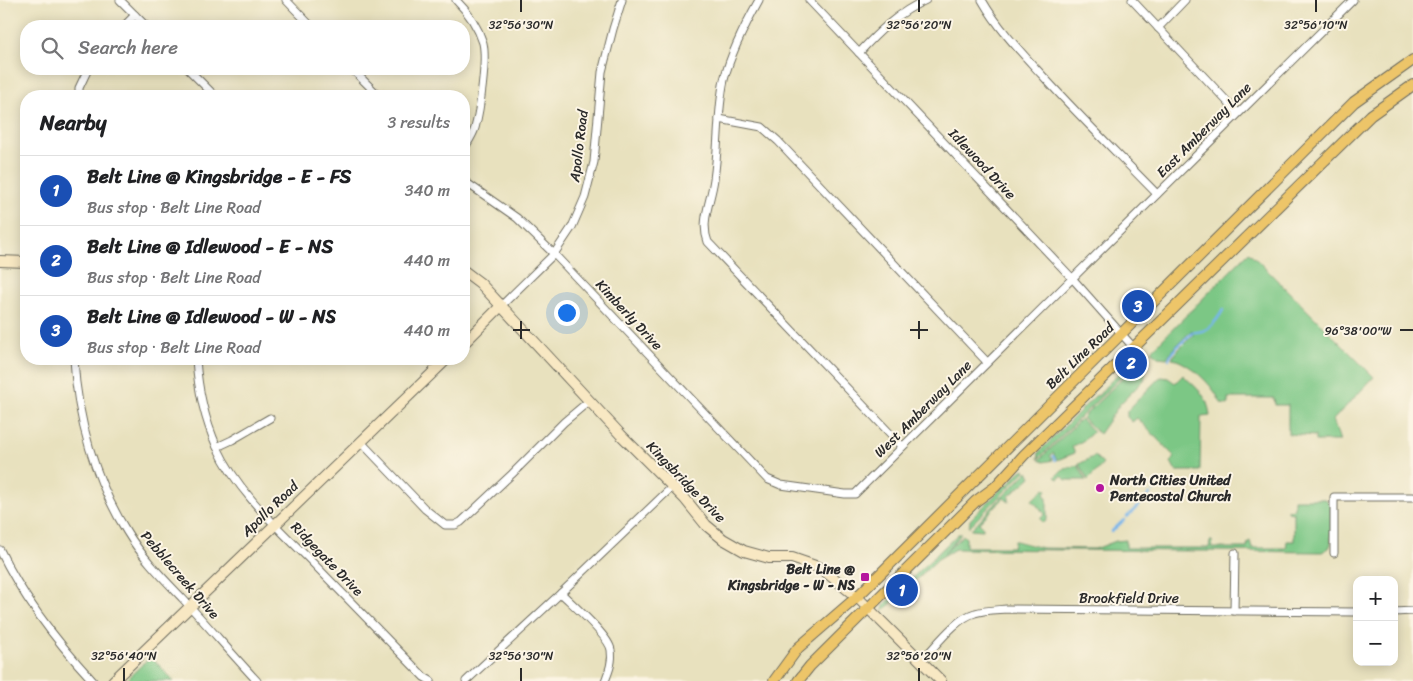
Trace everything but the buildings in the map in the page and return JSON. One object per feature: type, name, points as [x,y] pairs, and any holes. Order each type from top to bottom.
[{"type":"main road","name":"Belt Line Road","points":[[774,681],[798,648],[857,597],[1354,102],[1413,60]]},
{"type":"main road","points":[[798,681],[810,666],[976,501],[995,487],[1024,455],[1371,115],[1413,85]]},
{"type":"main road","points":[[1011,442],[1024,455]]},
{"type":"street","points":[[120,0],[139,20]]},
{"type":"street","points":[[286,0],[305,20]]},
{"type":"street","points":[[456,0],[473,22],[483,43],[480,109],[470,138]]},
{"type":"street","name":"Apollo Road","points":[[470,337],[554,254],[568,234],[579,211],[590,178],[597,137],[602,72],[622,0]]},
{"type":"street","points":[[759,0],[743,28],[724,80],[712,196],[704,221],[704,232],[708,242],[902,446]]},
{"type":"street","name":"Idlewood Drive","points":[[809,0],[1072,278],[1134,348]]},
{"type":"street","points":[[859,53],[883,28],[902,12],[926,0]]},
{"type":"street","points":[[982,0],[1010,39],[1056,90],[1157,194]]},
{"type":"street","points":[[1132,0],[1238,113]]},
{"type":"street","points":[[1158,28],[1185,0]]},
{"type":"street","name":"East Amberway Lane","points":[[1072,278],[1353,0]]},
{"type":"street","points":[[129,20],[134,15]]},
{"type":"street","points":[[80,90],[85,75]]},
{"type":"street","points":[[194,75],[209,90]]},
{"type":"street","points":[[358,75],[373,90]]},
{"type":"street","points":[[719,119],[762,127],[778,141],[987,362]]},
{"type":"street","name":"Kimberly Drive","points":[[470,185],[517,218],[554,254],[767,479]]},
{"type":"street","points":[[0,262],[20,262]]},
{"type":"street","name":"Kingsbridge Drive","points":[[470,276],[480,283],[685,499],[706,525],[723,539],[744,551],[769,558],[792,558],[821,568],[857,597],[941,681]]},
{"type":"street","name":"West Amberway Lane","points":[[767,479],[781,485],[855,494],[1072,278]]},
{"type":"street","name":"Pebblecreek Drive","points":[[74,365],[76,385],[90,446],[106,493],[127,532],[149,563],[257,681]]},
{"type":"street","name":"Ridgegate Drive","points":[[196,365],[198,388],[203,409],[217,447],[236,480],[274,524],[424,677],[431,681]]},
{"type":"street","name":"Apollo Road","points":[[113,681],[441,365]]},
{"type":"street","points":[[361,442],[426,509],[445,525],[455,525],[461,522],[589,400]]},
{"type":"street","points":[[217,447],[270,418]]},
{"type":"street","points":[[466,681],[561,594],[672,487]]},
{"type":"street","points":[[1334,553],[1334,497],[1413,497]]},
{"type":"street","points":[[0,550],[29,602],[93,681]]},
{"type":"street","points":[[1234,611],[1235,553]]},
{"type":"street","points":[[561,594],[603,635],[612,649],[612,664],[605,681]]},
{"type":"street","name":"Brookfield Drive","points":[[921,661],[956,624],[968,615],[983,611],[1353,612]]},
{"type":"street","points":[[1398,612],[1413,611]]},
{"type":"green space","points":[[1249,252],[1374,377],[1333,420],[1340,441],[1315,441],[1315,436],[1288,434],[1288,405],[1275,405],[1274,398],[1228,398],[1228,405],[1222,404],[1197,372],[1184,363],[1172,359],[1175,353],[1193,335],[1192,330],[1172,350],[1167,358],[1158,357],[1151,351]]},
{"type":"green space","points":[[1133,360],[1137,361],[1038,459],[1039,452]]},
{"type":"green space","points":[[1139,362],[1146,372],[1144,380],[1120,404],[1099,434],[1082,418]]},
{"type":"green space","points":[[1183,375],[1201,393],[1209,409],[1210,416],[1201,417],[1200,471],[1176,471],[1171,462],[1175,457],[1137,418],[1132,422],[1127,417],[1127,411],[1159,378],[1168,378],[1175,383]]},
{"type":"green space","points":[[1081,419],[1093,432],[1072,447],[1075,453],[1057,460],[1053,453],[1050,456],[1053,460],[1044,462],[1039,460]]},
{"type":"green space","points":[[1095,456],[1103,464],[1088,480],[1079,464]]},
{"type":"green space","points":[[1078,465],[1086,480],[1066,480],[1062,476],[1058,479],[1055,477],[1062,470]]},
{"type":"green space","points":[[1024,469],[1026,470],[969,527],[970,520]]},
{"type":"green space","points":[[1028,471],[1031,477],[1009,496],[1009,502],[1004,498],[979,523],[983,530],[971,529]]},
{"type":"green space","points":[[1045,488],[1047,490],[1044,494],[1047,498],[1047,519],[1044,523],[1040,519],[1045,514],[1032,500]]},
{"type":"green space","points":[[1294,499],[1326,499],[1331,506],[1331,544],[1329,548],[1322,552],[955,549],[938,559],[883,611],[884,605],[958,534],[961,534],[944,554],[963,535],[966,538],[966,547],[1013,547],[1014,541],[1016,541],[1042,548],[1095,549],[1116,541],[1126,540],[1126,548],[1209,548],[1210,541],[1212,541],[1213,548],[1247,548],[1250,541],[1252,548],[1286,548],[1287,541],[1294,541],[1294,513],[1287,510],[1294,509]]},
{"type":"green space","points":[[149,658],[153,659],[174,681],[125,681]]},
{"type":"waterway","points":[[1169,359],[1173,351],[1193,332],[1207,329],[1223,310]]},
{"type":"waterway","points":[[1053,456],[1055,460]]},
{"type":"waterway","points":[[1153,491],[1162,482],[1167,482]]},
{"type":"waterway","points":[[1127,517],[1150,494]]},
{"type":"waterway","points":[[1111,532],[1124,520]]},
{"type":"place","name":"Belt Line @ Idlewood - W - NS","points":[[1138,306]]},
{"type":"place","name":"Belt Line @ Idlewood - E - NS","points":[[1131,363]]},
{"type":"place","name":"North Cities United Pentecostal Church","points":[[1100,488]]},
{"type":"place","name":"Belt Line @ Kingsbridge - W - NS","points":[[865,577]]},
{"type":"place","name":"Belt Line @ Kingsbridge - E - FS","points":[[902,590]]}]
